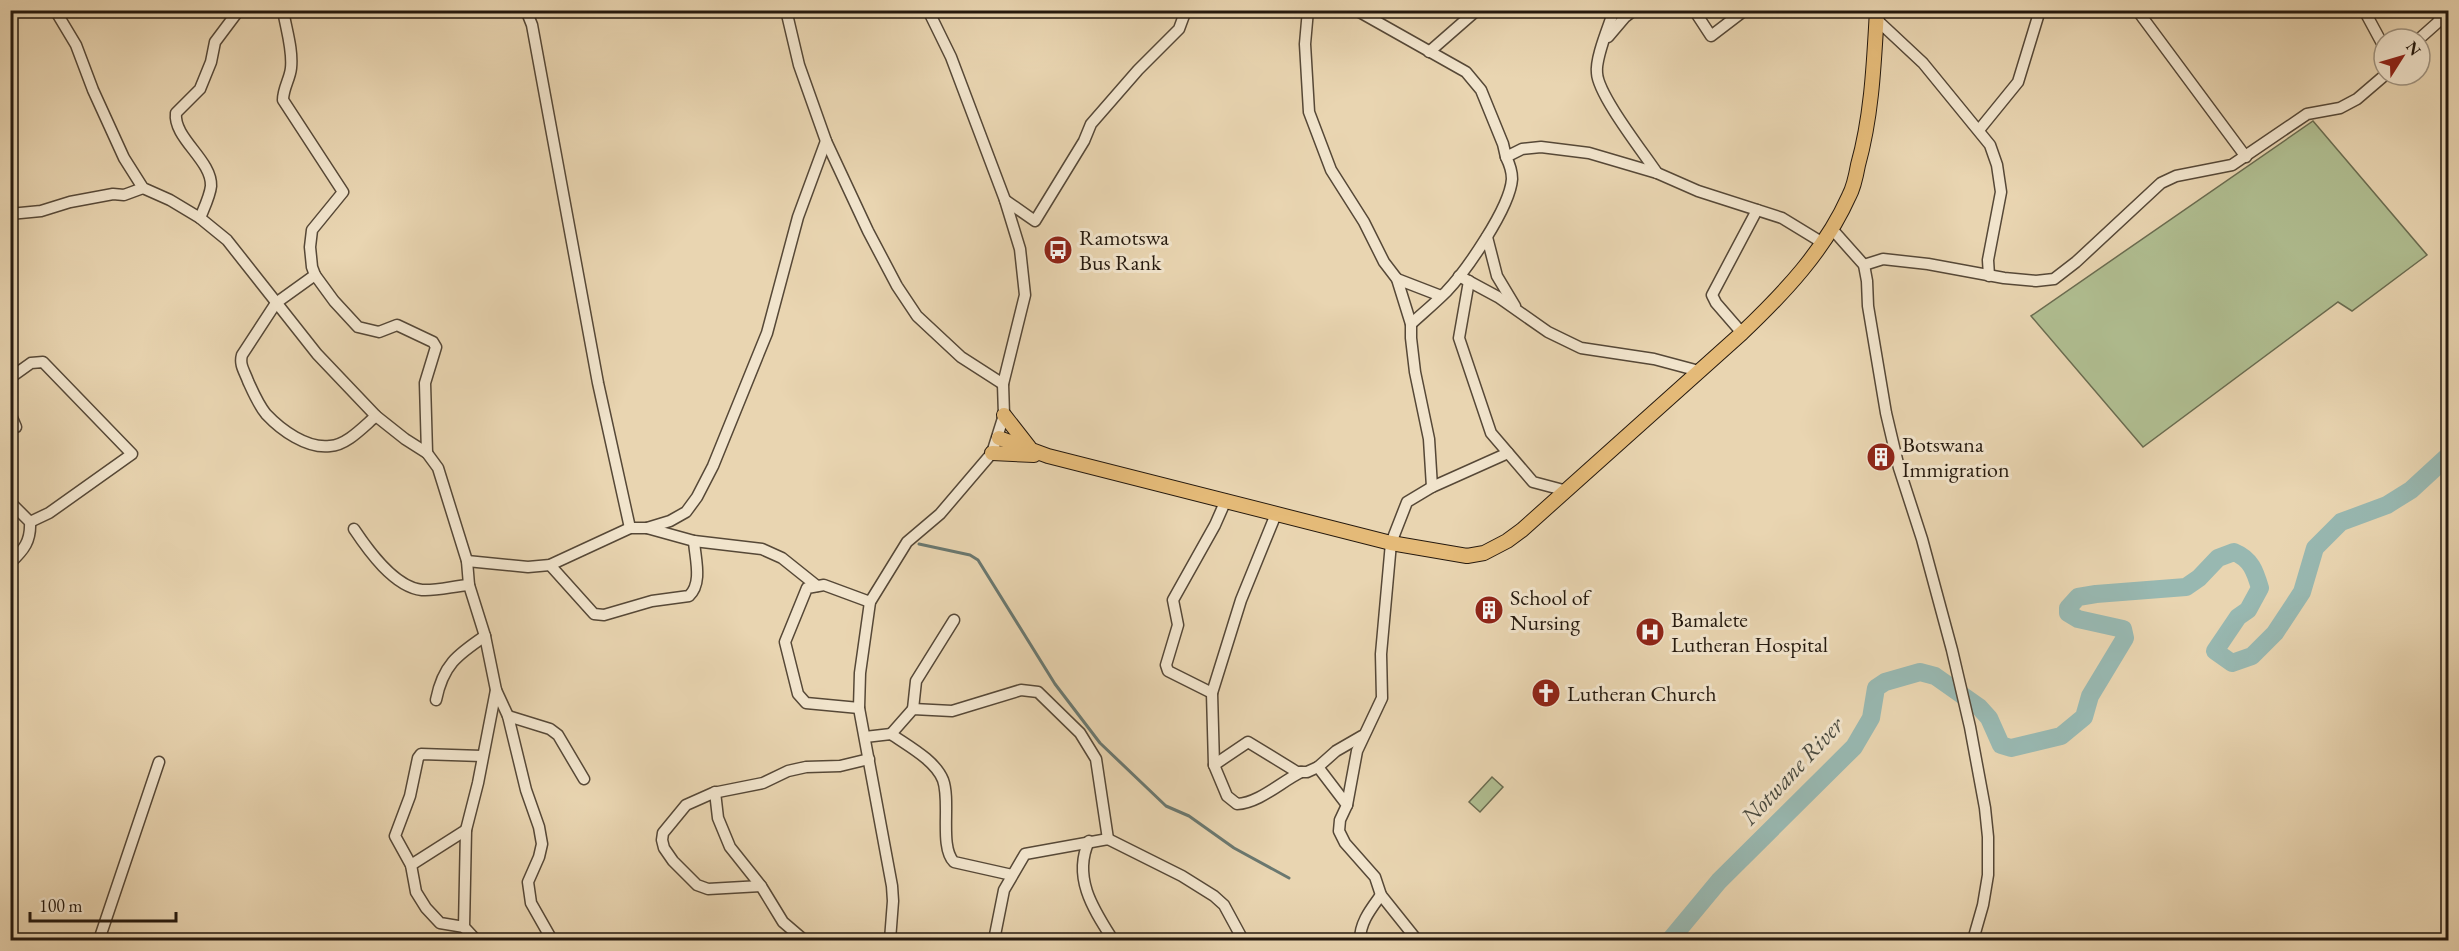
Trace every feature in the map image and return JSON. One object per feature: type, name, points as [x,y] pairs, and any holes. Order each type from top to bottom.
[{"type":"main road","points":[[999,438],[1042,454],[1390,543],[1467,556],[1484,553],[1507,541],[1567,491],[1743,333],[1770,307],[1824,243],[1850,194],[1865,143],[1870,110],[1877,15]]},
{"type":"main road","points":[[1004,415],[1019,437],[1042,454]]},
{"type":"main road","points":[[993,453],[1042,454]]},
{"type":"street","points":[[56,10],[76,45],[124,158],[143,188],[170,200],[200,218],[227,240],[317,354],[376,416],[427,453],[438,468],[467,561],[469,585],[485,636],[496,690],[508,716],[542,844],[528,882],[531,903],[552,940]]},
{"type":"street","points":[[200,218],[211,188],[210,176],[177,124],[176,113],[200,89],[211,62],[215,42],[239,10]]},
{"type":"street","points":[[283,10],[292,56],[291,70],[283,91],[283,100],[343,192],[312,230],[310,247],[312,267],[333,301],[358,327],[379,332],[397,325],[433,342],[436,347],[425,383],[427,453]]},
{"type":"street","points":[[526,10],[532,25],[598,384],[630,528]]},
{"type":"street","points":[[786,10],[799,65],[826,141],[868,231],[897,286],[917,316],[961,357],[1003,384]]},
{"type":"street","points":[[890,940],[893,894],[859,708],[860,673],[870,602],[906,542],[940,514],[993,453],[1004,415],[1003,384],[1025,296],[1020,249],[1005,200],[951,57],[928,10]]},
{"type":"street","points":[[1005,200],[1035,221],[1084,141],[1091,124],[1179,29],[1186,10]]},
{"type":"street","points":[[1308,10],[1305,44],[1309,112],[1331,170],[1364,222],[1384,262],[1397,279],[1411,324],[1415,372],[1429,439],[1432,487]]},
{"type":"street","points":[[1356,10],[1466,72],[1481,90],[1511,168],[1512,182],[1502,209],[1464,279],[1459,338],[1491,433],[1533,482],[1567,491]]},
{"type":"street","points":[[1429,52],[1477,10]]},
{"type":"street","points":[[1614,10],[1602,45],[1596,73],[1606,99],[1657,173]]},
{"type":"street","points":[[1602,45],[1625,17],[1634,10]]},
{"type":"street","points":[[1694,10],[1711,36],[1745,10]]},
{"type":"street","points":[[1979,130],[2018,82],[2040,10]]},
{"type":"street","points":[[2137,10],[2246,157]]},
{"type":"street","points":[[2364,10],[2373,27]]},
{"type":"street","points":[[2432,27],[2446,10]]},
{"type":"street","points":[[1877,15],[1923,63],[1990,145],[1997,165],[2001,192],[1988,260],[1989,276]]},
{"type":"street","points":[[1864,265],[1883,259],[1928,264],[1989,276],[2036,281],[2054,279],[2076,262],[2161,183],[2176,176],[2232,165],[2307,114],[2340,108],[2373,87]]},
{"type":"street","points":[[647,528],[670,521],[686,512],[697,497],[713,466],[767,333],[798,217],[826,141]]},
{"type":"street","points":[[1506,157],[1522,149],[1554,148],[1589,153],[1657,173],[1698,190],[1782,218],[1824,243]]},
{"type":"street","points":[[10,214],[41,210],[113,194],[124,195],[143,188]]},
{"type":"street","points":[[1743,333],[1716,303],[1712,295],[1757,210]]},
{"type":"street","points":[[1832,230],[1864,265],[1868,306],[1886,413],[1899,468],[1922,539],[1952,650],[1978,774],[1986,818],[1988,874],[1983,905],[1973,940]]},
{"type":"street","points":[[1487,237],[1497,276],[1518,311]]},
{"type":"street","points":[[315,275],[276,303],[242,355],[240,362],[255,398],[266,414],[291,434],[313,446],[331,447],[344,442],[376,416]]},
{"type":"street","points":[[1397,279],[1441,296]]},
{"type":"street","points":[[1411,324],[1441,296],[1464,279]]},
{"type":"street","points":[[1464,279],[1498,297],[1548,332],[1581,348],[1654,359],[1699,371]]},
{"type":"street","points":[[10,378],[31,363],[43,362],[132,454],[49,513],[30,522]]},
{"type":"street","points":[[10,413],[16,427]]},
{"type":"street","points":[[1417,940],[1381,895],[1375,877],[1345,843],[1339,831],[1340,820],[1347,805],[1357,750],[1382,698],[1381,654],[1390,543],[1407,502],[1432,487],[1508,453]]},
{"type":"street","points":[[1212,693],[1168,671],[1166,665],[1178,625],[1173,600],[1215,525],[1226,500]]},
{"type":"street","points":[[10,502],[30,522],[27,545],[10,563]]},
{"type":"street","points":[[1276,514],[1241,600],[1212,693],[1214,765],[1227,796],[1237,804],[1249,804],[1282,782],[1301,772],[1318,767],[1336,751],[1362,736]]},
{"type":"street","points":[[467,561],[528,567],[550,566],[630,528],[647,528],[694,541],[762,549],[789,563],[817,586]]},
{"type":"street","points":[[354,529],[370,554],[409,586],[422,590],[469,585]]},
{"type":"street","points":[[550,566],[585,607],[594,614],[604,615],[651,602],[688,596],[695,587],[697,575],[694,541]]},
{"type":"street","points":[[859,708],[806,703],[798,694],[785,642],[807,588],[824,585],[870,602]]},
{"type":"street","points":[[865,737],[891,734],[913,709],[916,681],[954,620]]},
{"type":"street","points":[[436,700],[447,667],[458,654],[485,636]]},
{"type":"street","points":[[464,927],[466,830],[496,690]]},
{"type":"street","points":[[913,709],[952,711],[1021,690],[1038,692],[1080,734],[1096,759],[1108,839]]},
{"type":"street","points":[[508,716],[550,729],[558,735],[584,780]]},
{"type":"street","points":[[891,734],[927,760],[943,780],[947,848],[951,859],[958,864],[1012,875]]},
{"type":"street","points":[[1214,765],[1248,742],[1301,772]]},
{"type":"street","points":[[476,940],[464,927],[440,923],[426,908],[416,892],[411,865],[395,836],[410,796],[418,758],[425,753],[482,756]]},
{"type":"street","points":[[760,886],[708,890],[697,885],[673,861],[664,848],[663,833],[687,805],[716,792],[763,783],[788,771],[840,766],[869,759]]},
{"type":"street","points":[[99,940],[159,762]]},
{"type":"street","points":[[1318,767],[1347,805]]},
{"type":"street","points":[[716,792],[718,818],[724,837],[783,922],[804,940]]},
{"type":"street","points":[[411,865],[466,830]]},
{"type":"street","points":[[994,940],[1001,900],[1023,856],[1028,852],[1108,839],[1182,876],[1214,896],[1224,905],[1243,940]]},
{"type":"street","points":[[1089,842],[1082,856],[1085,884],[1094,910],[1113,940]]},
{"type":"street","points":[[1359,940],[1365,918],[1381,895]]},
{"type":"street","points":[[10,938],[16,940]]},
{"type":"green space","points":[[2313,121],[2427,255],[2352,311],[2338,302],[2143,447],[2031,316]]},
{"type":"green space","points":[[1492,777],[1503,787],[1480,812],[1469,802]]},
{"type":"waterway","name":"Notwane River","points":[[1670,940],[1719,881],[1854,747],[1871,718],[1876,688],[1885,682],[1920,672],[1935,676],[1979,707],[1989,718],[2001,745],[2011,748],[2061,736],[2084,717],[2090,696],[2125,638],[2123,629],[2078,619],[2068,613],[2068,608],[2078,597],[2186,587],[2199,578],[2218,558],[2234,552],[2245,558],[2251,566],[2260,588],[2248,610],[2238,617],[2215,651],[2232,663],[2252,656],[2275,633],[2302,592],[2315,548],[2341,522],[2387,505],[2411,490],[2448,456]]},
{"type":"waterway","points":[[919,544],[970,555],[978,560],[1055,684],[1100,743],[1166,806],[1189,816],[1234,848],[1289,878]]},
{"type":"place","name":"Ramotswa Bus Rank","points":[[1058,250]]},
{"type":"place","name":"Botswana Immigration","points":[[1881,457]]},
{"type":"place","name":"School of Nursing","points":[[1489,610]]},
{"type":"place","name":"Bamalete Lutheran Hospital","points":[[1650,632]]},
{"type":"place","name":"Lutheran Church","points":[[1546,693]]}]
